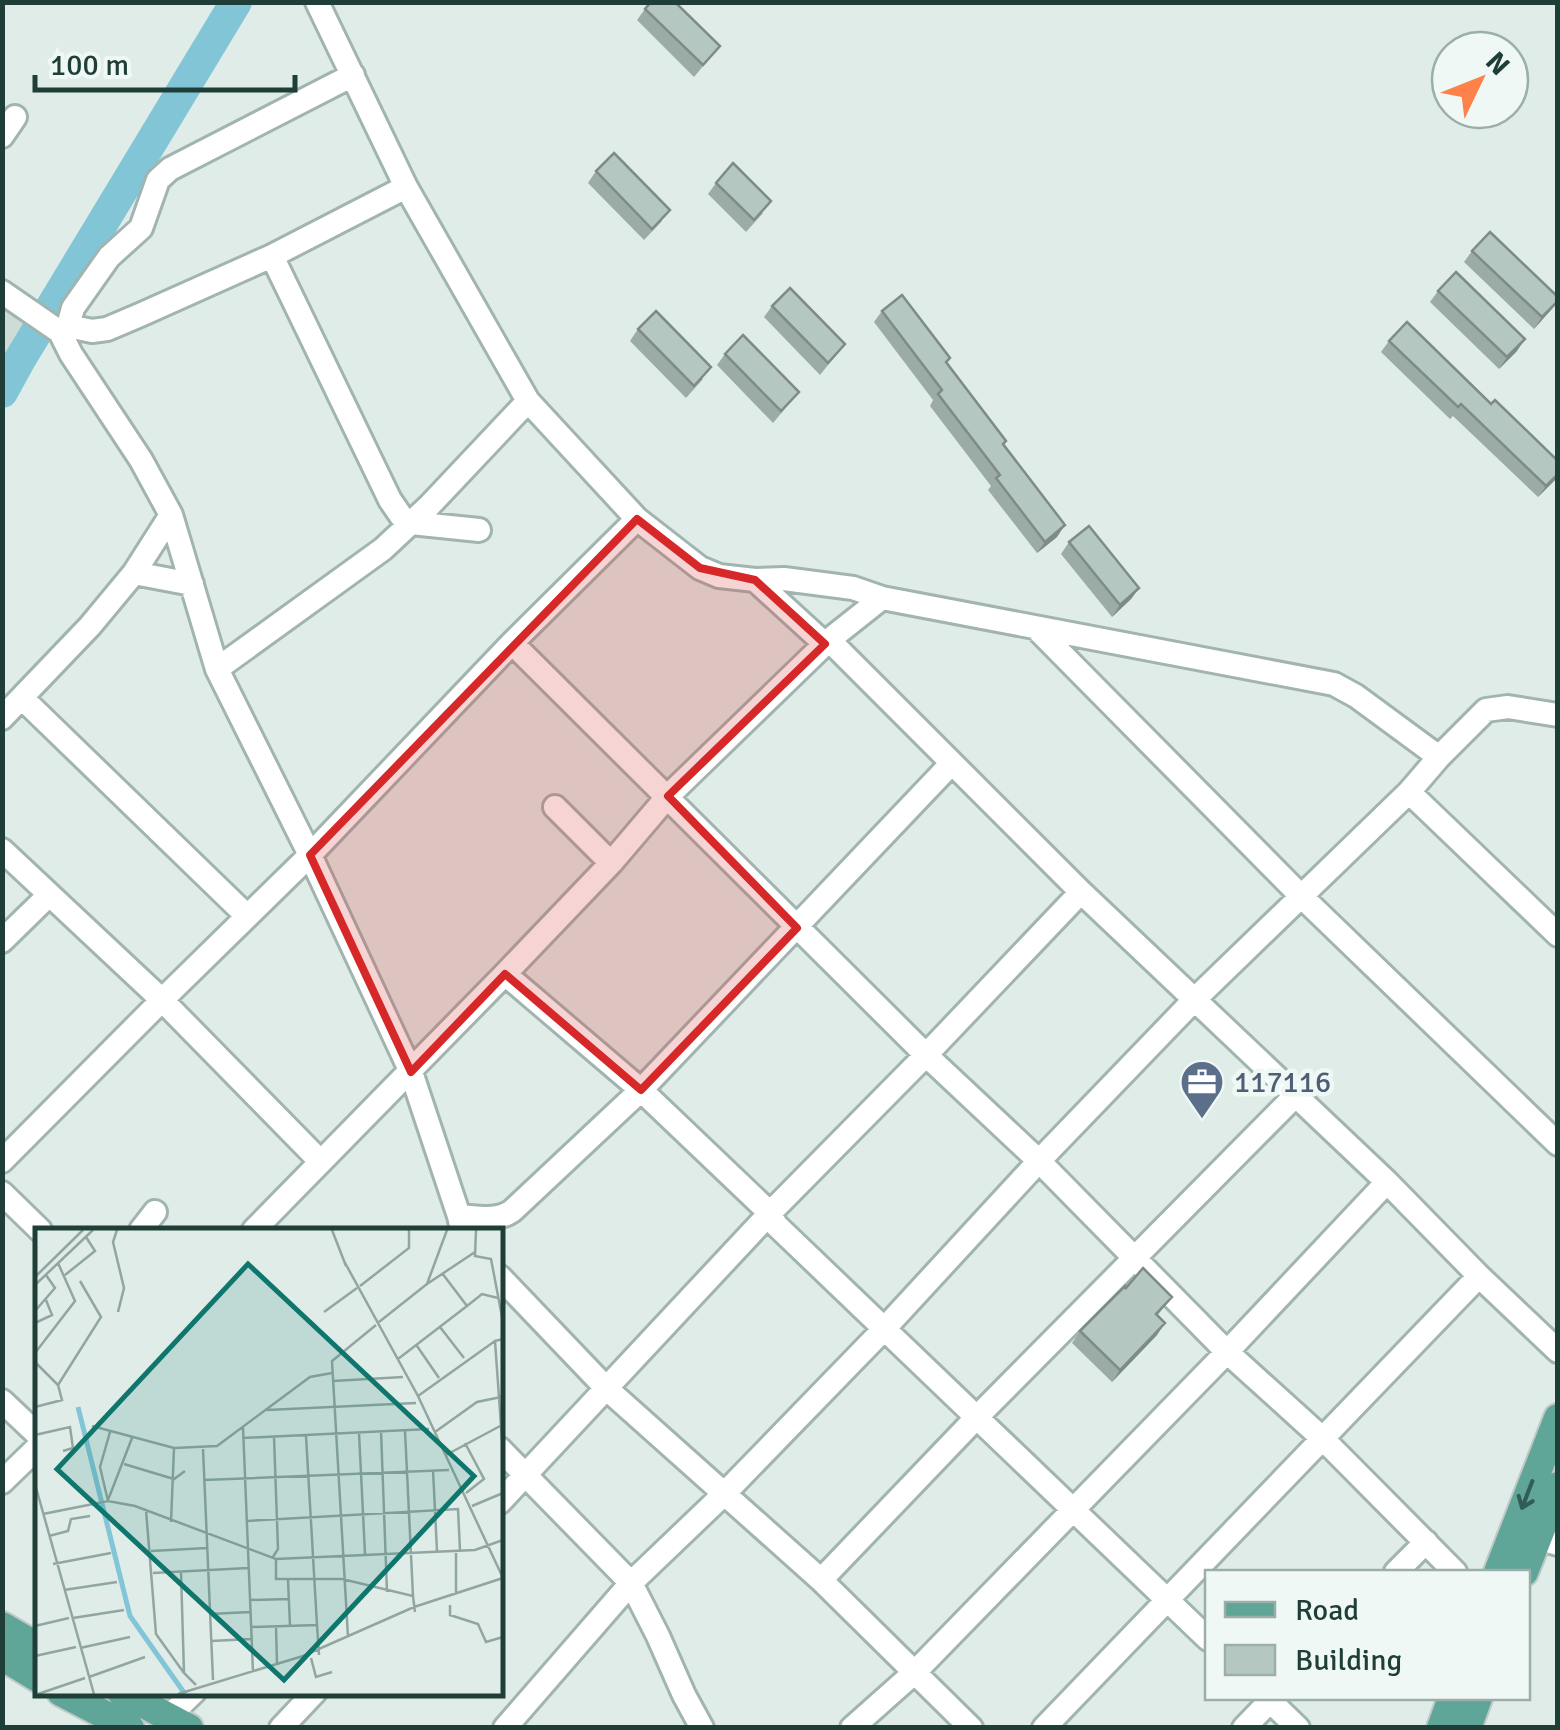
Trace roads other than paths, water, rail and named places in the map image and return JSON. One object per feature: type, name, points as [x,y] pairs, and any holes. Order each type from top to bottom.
[{"type":"main road","points":[[1499,1570],[1558,1418]]},
{"type":"main road","points":[[1525,1570],[1547,1541],[1558,1486]]},
{"type":"main road","points":[[2,1626],[35,1645]]},
{"type":"main road","points":[[2,1656],[35,1676]]},
{"type":"main road","points":[[67,1695],[130,1728]]},
{"type":"main road","points":[[127,1695],[178,1723]]},
{"type":"main road","points":[[1441,1728],[1451,1700]]},
{"type":"main road","points":[[1468,1728],[1477,1700]]},
{"type":"street","points":[[317,2],[406,187],[528,401],[637,519],[700,568],[718,576],[854,588],[882,598],[1334,684],[1439,757]]},
{"type":"street","points":[[58,327],[109,257],[141,228],[158,180],[170,169],[353,75]]},
{"type":"street","points":[[2,292],[58,327],[92,331],[106,328],[272,256],[406,187]]},
{"type":"street","points":[[272,256],[401,516],[411,523],[480,530]]},
{"type":"street","points":[[58,327],[171,514],[216,669],[310,856],[410,1072],[460,1223],[504,1217],[642,1090],[951,764]]},
{"type":"street","points":[[216,669],[383,550],[528,401]]},
{"type":"street","points":[[2,718],[90,626],[134,573],[171,514]]},
{"type":"street","points":[[2,1161],[310,856],[512,643],[637,519]]},
{"type":"street","points":[[134,573],[192,584]]},
{"type":"street","points":[[755,580],[827,642],[1558,1351]]},
{"type":"street","points":[[256,1228],[611,864],[668,796],[827,642],[882,598]]},
{"type":"street","points":[[1036,628],[1300,895],[1558,1144]]},
{"type":"street","points":[[512,643],[796,928],[1039,1161],[1452,1570]]},
{"type":"street","points":[[22,698],[247,916]]},
{"type":"street","points":[[505,1728],[631,1583],[724,1494],[885,1328],[1194,1000],[1409,792],[1486,710],[1508,708],[1558,715]]},
{"type":"street","points":[[1409,792],[1558,934]]},
{"type":"street","points":[[555,808],[611,864]]},
{"type":"street","points":[[2,850],[162,1000],[320,1160]]},
{"type":"street","points":[[502,1500],[770,1213],[1081,892]]},
{"type":"street","points":[[2,941],[49,895]]},
{"type":"street","points":[[506,974],[642,1090],[770,1213],[776,1225],[1205,1637]]},
{"type":"street","points":[[821,1580],[1296,1095]]},
{"type":"street","points":[[852,1728],[915,1672],[1228,1352],[1387,1182]]},
{"type":"street","points":[[2,1192],[38,1228]]},
{"type":"street","points":[[1044,1728],[1479,1276]]},
{"type":"street","points":[[502,1279],[607,1389],[821,1580],[971,1728]]},
{"type":"street","points":[[2,1401],[35,1432]]},
{"type":"street","points":[[2,1482],[35,1449]]},
{"type":"street","points":[[502,1450],[631,1583],[702,1728]]},
{"type":"street","points":[[1398,1570],[1426,1542]]},
{"type":"street","points":[[178,1723],[192,1695]]},
{"type":"street","points":[[281,1728],[312,1695]]},
{"type":"street","points":[[1244,1728],[1268,1700]]},
{"type":"street","points":[[1272,1700],[1298,1728]]},
{"type":"waterway","points":[[2,392],[236,2]]},
{"type":"place","name":"117116","points":[[1202,1120]]}]
